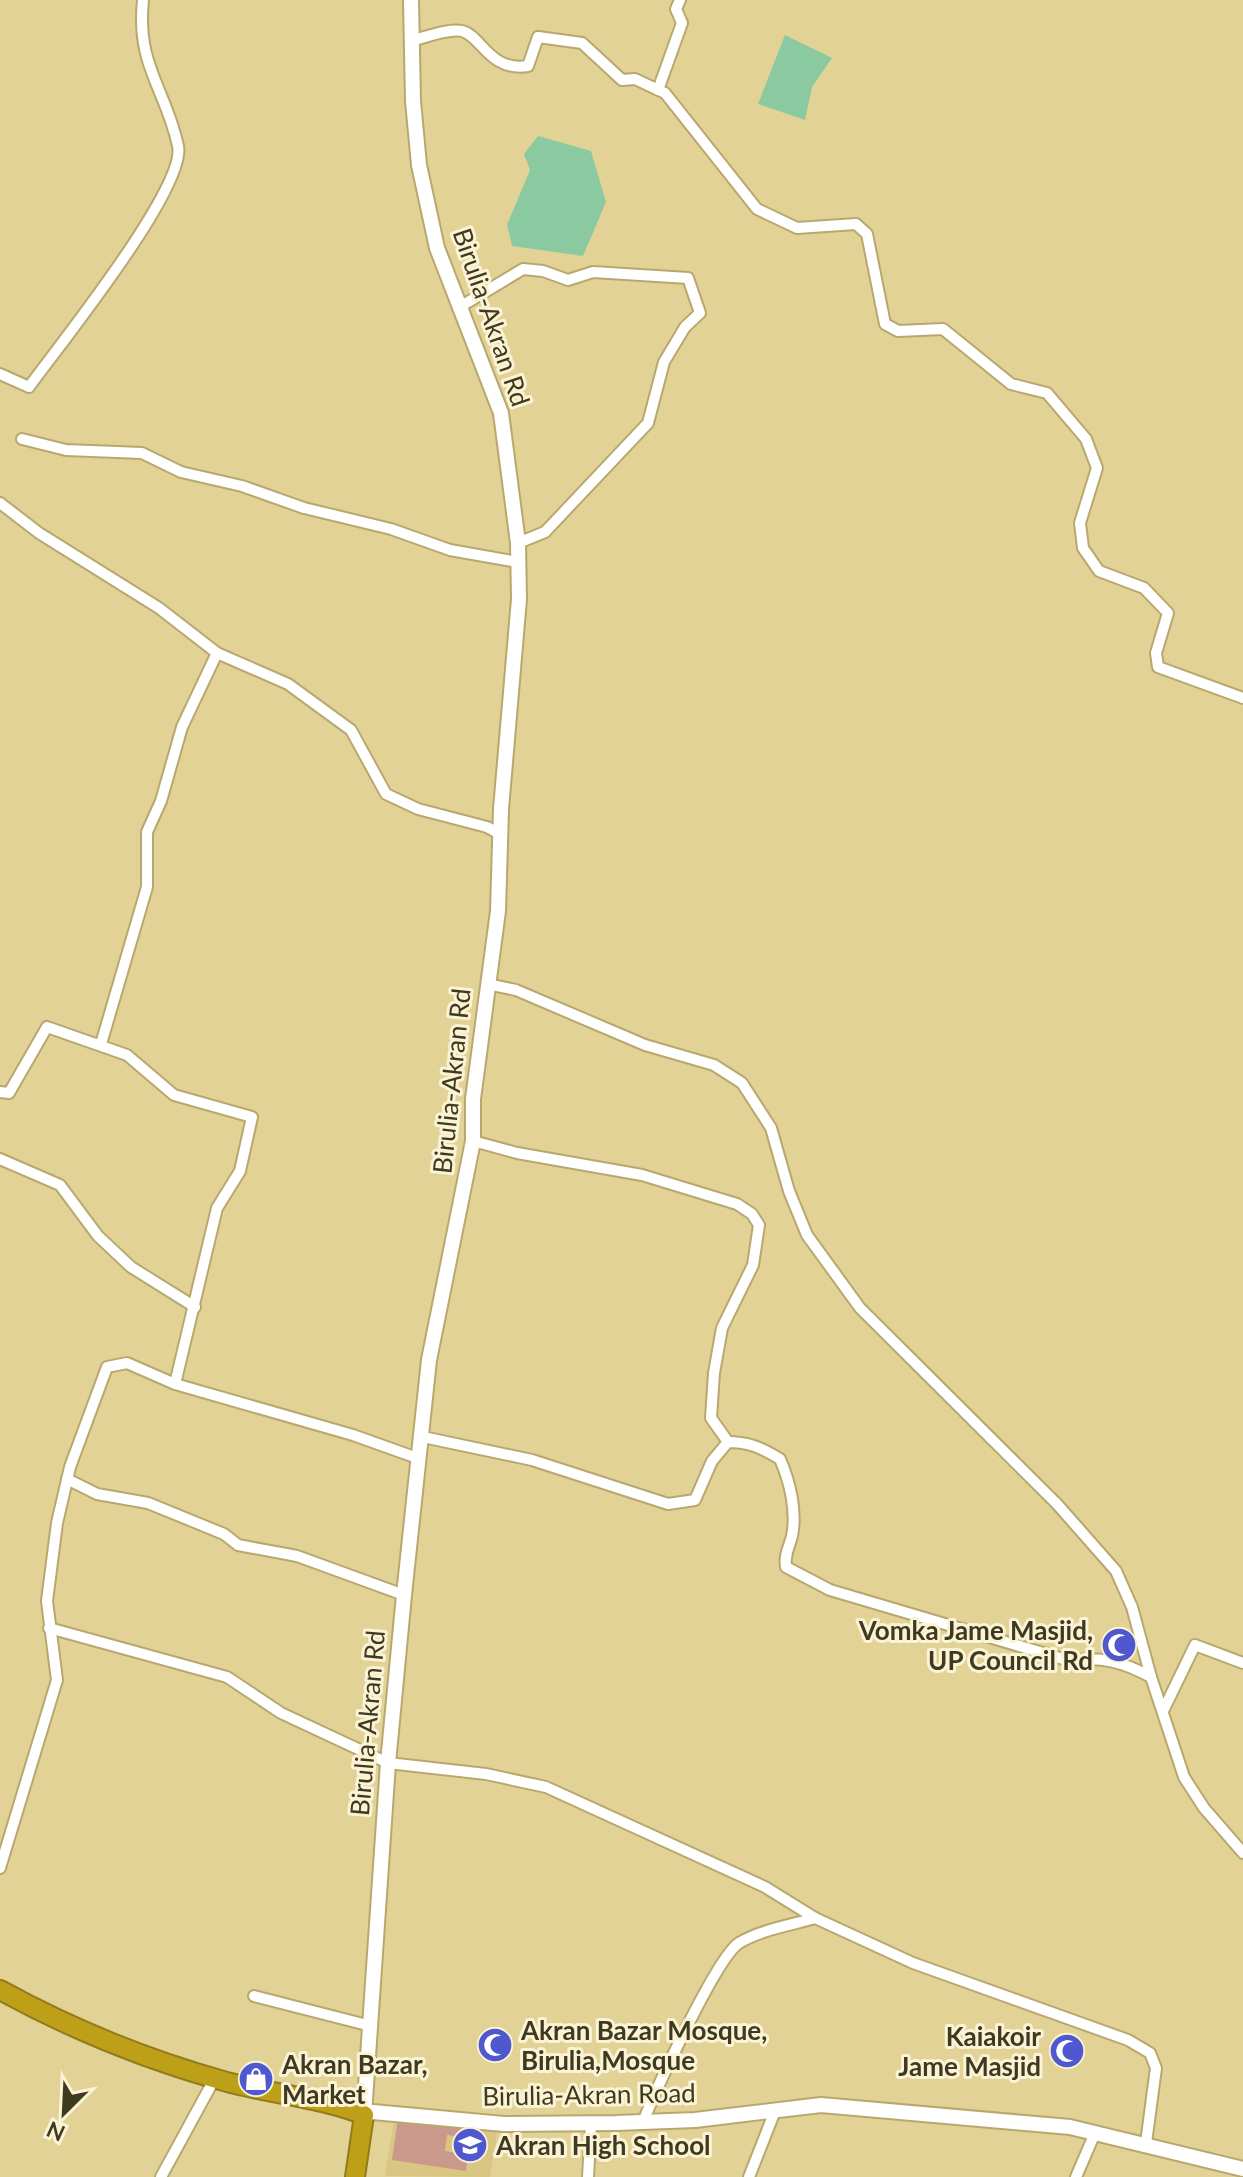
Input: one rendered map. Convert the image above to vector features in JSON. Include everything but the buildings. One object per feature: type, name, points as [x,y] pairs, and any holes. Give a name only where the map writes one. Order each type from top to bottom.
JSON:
[{"type":"highway","name":"Birulia-Akran Road","points":[[0,1990],[85,2035],[215,2078],[364,2115]]},
{"type":"highway","name":"Birulia-Akran Rd","points":[[355,2177],[364,2115]]},
{"type":"street","points":[[0,374],[29,387],[158,207],[177,169],[179,149],[144,56],[143,0]]},
{"type":"street","name":"Birulia-Akran Rd","points":[[364,2115],[388,1763],[404,1595],[429,1360],[473,1141],[473,1099],[498,911],[519,599],[518,543],[501,413],[437,248],[419,165],[410,41],[411,0]]},
{"type":"street","points":[[658,90],[682,23],[676,9],[680,0]]},
{"type":"street","points":[[410,41],[461,30],[470,35],[487,55],[517,68],[528,66],[538,37],[582,43],[622,80],[635,79],[665,93],[757,209],[797,228],[856,224],[867,234],[885,324],[898,331],[943,329],[1011,384],[1047,393],[1086,439],[1097,468],[1080,523],[1083,548],[1099,571],[1144,588],[1168,613],[1156,653],[1158,667],[1243,698]]},
{"type":"street","points":[[458,308],[523,269],[543,271],[568,280],[593,272],[688,278],[700,313],[685,327],[664,362],[648,423],[604,466],[545,532],[518,543]]},
{"type":"street","points":[[22,439],[66,450],[142,453],[181,472],[242,486],[304,508],[391,529],[450,550],[518,562]]},
{"type":"street","points":[[0,503],[39,533],[159,608],[217,653],[288,684],[351,730],[386,794],[418,809],[487,827],[502,835]]},
{"type":"street","points":[[101,1044],[147,887],[147,832],[161,801],[182,727],[217,653]]},
{"type":"street","points":[[487,984],[516,990],[645,1045],[714,1065],[742,1083],[771,1128],[789,1191],[807,1235],[860,1308],[1057,1504],[1116,1571],[1132,1607],[1184,1777],[1204,1808],[1243,1853]]},
{"type":"street","points":[[0,1092],[9,1093],[47,1027],[127,1055],[174,1095],[252,1117],[240,1171],[217,1208],[175,1384]]},
{"type":"street","points":[[473,1141],[517,1153],[642,1175],[737,1204],[752,1214],[759,1225],[753,1265],[722,1328],[714,1373],[711,1418],[728,1442]]},
{"type":"street","points":[[0,1159],[60,1185],[98,1236],[131,1267],[195,1307]]},
{"type":"street","points":[[0,1868],[57,1680],[49,1628],[49,1576],[67,1479],[107,1367],[114,1363],[127,1363],[175,1384],[353,1435],[420,1459]]},
{"type":"street","points":[[423,1437],[532,1460],[668,1504],[695,1500],[712,1461],[728,1442],[747,1442],[780,1459],[793,1502],[792,1535],[785,1555],[786,1567],[830,1590],[1070,1661],[1093,1657],[1121,1661],[1151,1677]]},
{"type":"street","points":[[67,1479],[97,1494],[148,1503],[224,1534],[238,1545],[297,1556],[404,1595]]},
{"type":"street","points":[[49,1628],[227,1677],[281,1713],[388,1763],[519,1779],[546,1787],[765,1887],[815,1918],[913,1963],[1143,2047],[1156,2068],[1146,2143]]},
{"type":"street","points":[[1164,1709],[1195,1645],[1243,1663]]},
{"type":"street","points":[[643,2122],[662,2072],[721,1965],[738,1944],[815,1918]]},
{"type":"street","points":[[254,1996],[371,2026]]},
{"type":"street","points":[[161,2177],[215,2078]]},
{"type":"street","name":"Birulia-Akran Road","points":[[364,2115],[373,2112],[504,2124],[591,2124],[821,2105],[999,2119],[1095,2133],[1243,2169]]},
{"type":"street","points":[[749,2177],[775,2111]]},
{"type":"street","points":[[588,2177],[591,2124]]},
{"type":"street","points":[[1076,2177],[1095,2133]]},
{"type":"shaded area","points":[[785,35],[832,58],[812,87],[805,120],[758,104]]},
{"type":"shaded area","points":[[538,136],[591,151],[606,202],[583,256],[512,246],[507,225],[530,170],[524,154]]},
{"type":"shaded area","points":[[395,2115],[497,2132],[490,2177],[385,2176]],"holes":[[[399,2118],[472,2139],[447,2135],[444,2151]]]},
{"type":"shaded area","points":[[398,2118],[474,2130],[473,2139],[447,2135],[445,2151],[468,2155],[466,2171],[392,2160]]},
{"type":"place","name":"Vomka Jame Masjid, UP Council Rd","points":[[1119,1645]]},
{"type":"place","name":"Akran Bazar Mosque, Birulia,Mosque","points":[[495,2045]]},
{"type":"place","name":"Kaiakoir Jame Masjid","points":[[1067,2051]]},
{"type":"place","name":"Akran Bazar, Market","points":[[256,2079]]},
{"type":"place","name":"Akran High School","points":[[470,2145]]}]
